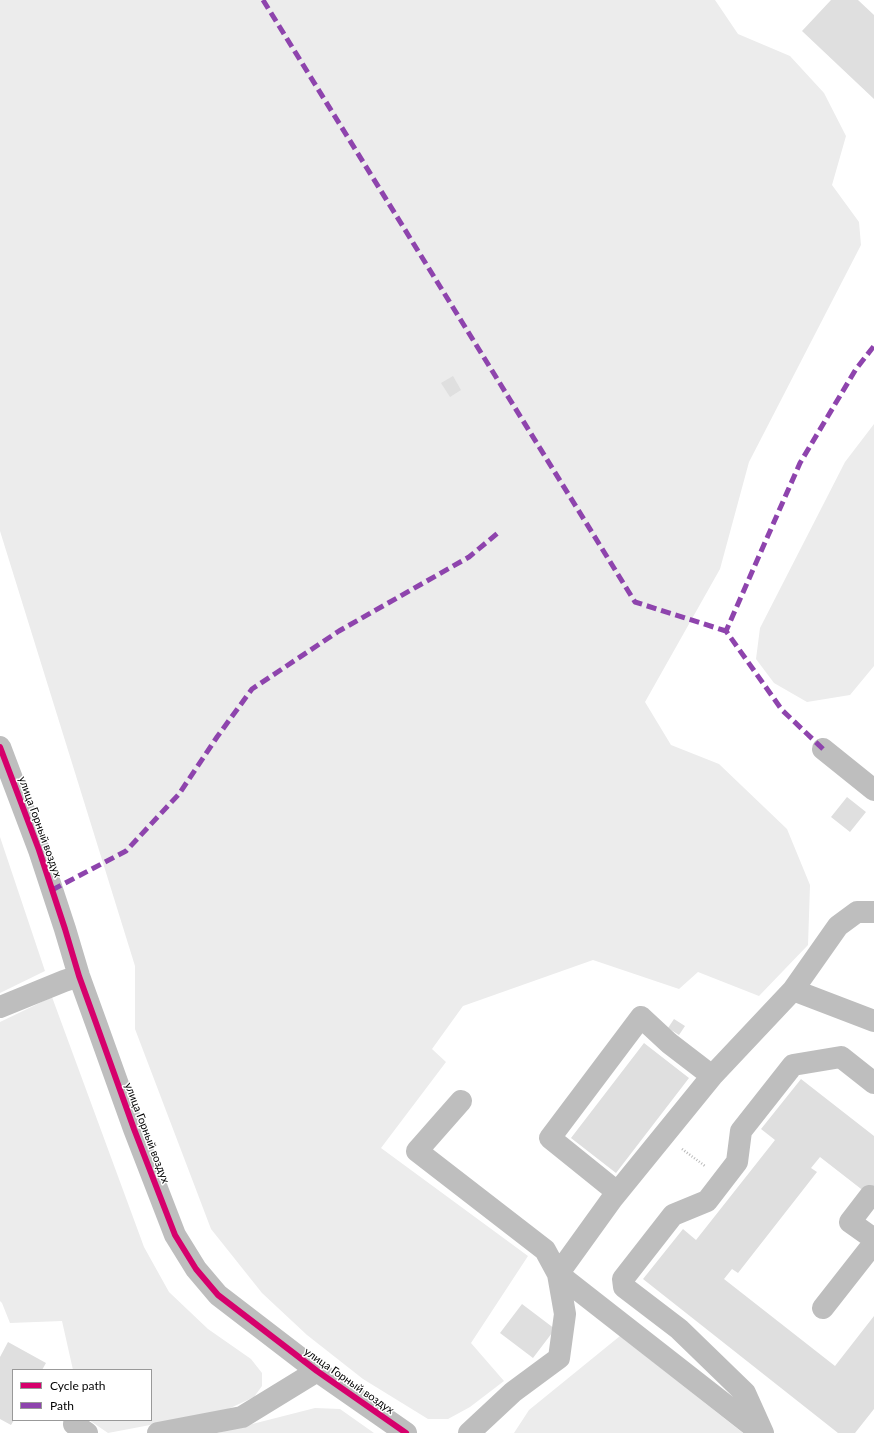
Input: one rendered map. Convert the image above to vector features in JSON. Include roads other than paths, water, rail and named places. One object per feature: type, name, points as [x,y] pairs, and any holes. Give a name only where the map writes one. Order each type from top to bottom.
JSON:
[{"type":"street","name":"улица Горный воздух","points":[[0,747],[39,850],[79,976],[134,1129],[175,1235],[196,1269],[218,1295],[317,1371],[406,1433]]},
{"type":"street","points":[[823,749],[874,790]]},
{"type":"street","points":[[558,1274],[617,1192],[712,1076],[793,990],[838,926],[857,912],[874,912]]},
{"type":"street","points":[[0,1007],[79,976]]},
{"type":"street","points":[[793,990],[874,1021]]},
{"type":"street","points":[[617,1192],[550,1138],[641,1017],[669,1043],[712,1076]]},
{"type":"street","points":[[762,1433],[744,1393],[679,1329],[624,1287],[623,1279],[672,1215],[707,1201],[737,1162],[741,1131],[793,1065],[841,1057],[874,1083]]},
{"type":"street","points":[[461,1101],[417,1151],[545,1250],[558,1274],[565,1314],[559,1358],[513,1392],[469,1433]]},
{"type":"street","points":[[870,1196],[850,1222],[874,1239]]},
{"type":"street","points":[[823,1308],[874,1243]]},
{"type":"street","points":[[558,1274],[762,1433]]},
{"type":"street","points":[[158,1433],[242,1417],[317,1371]]}]
